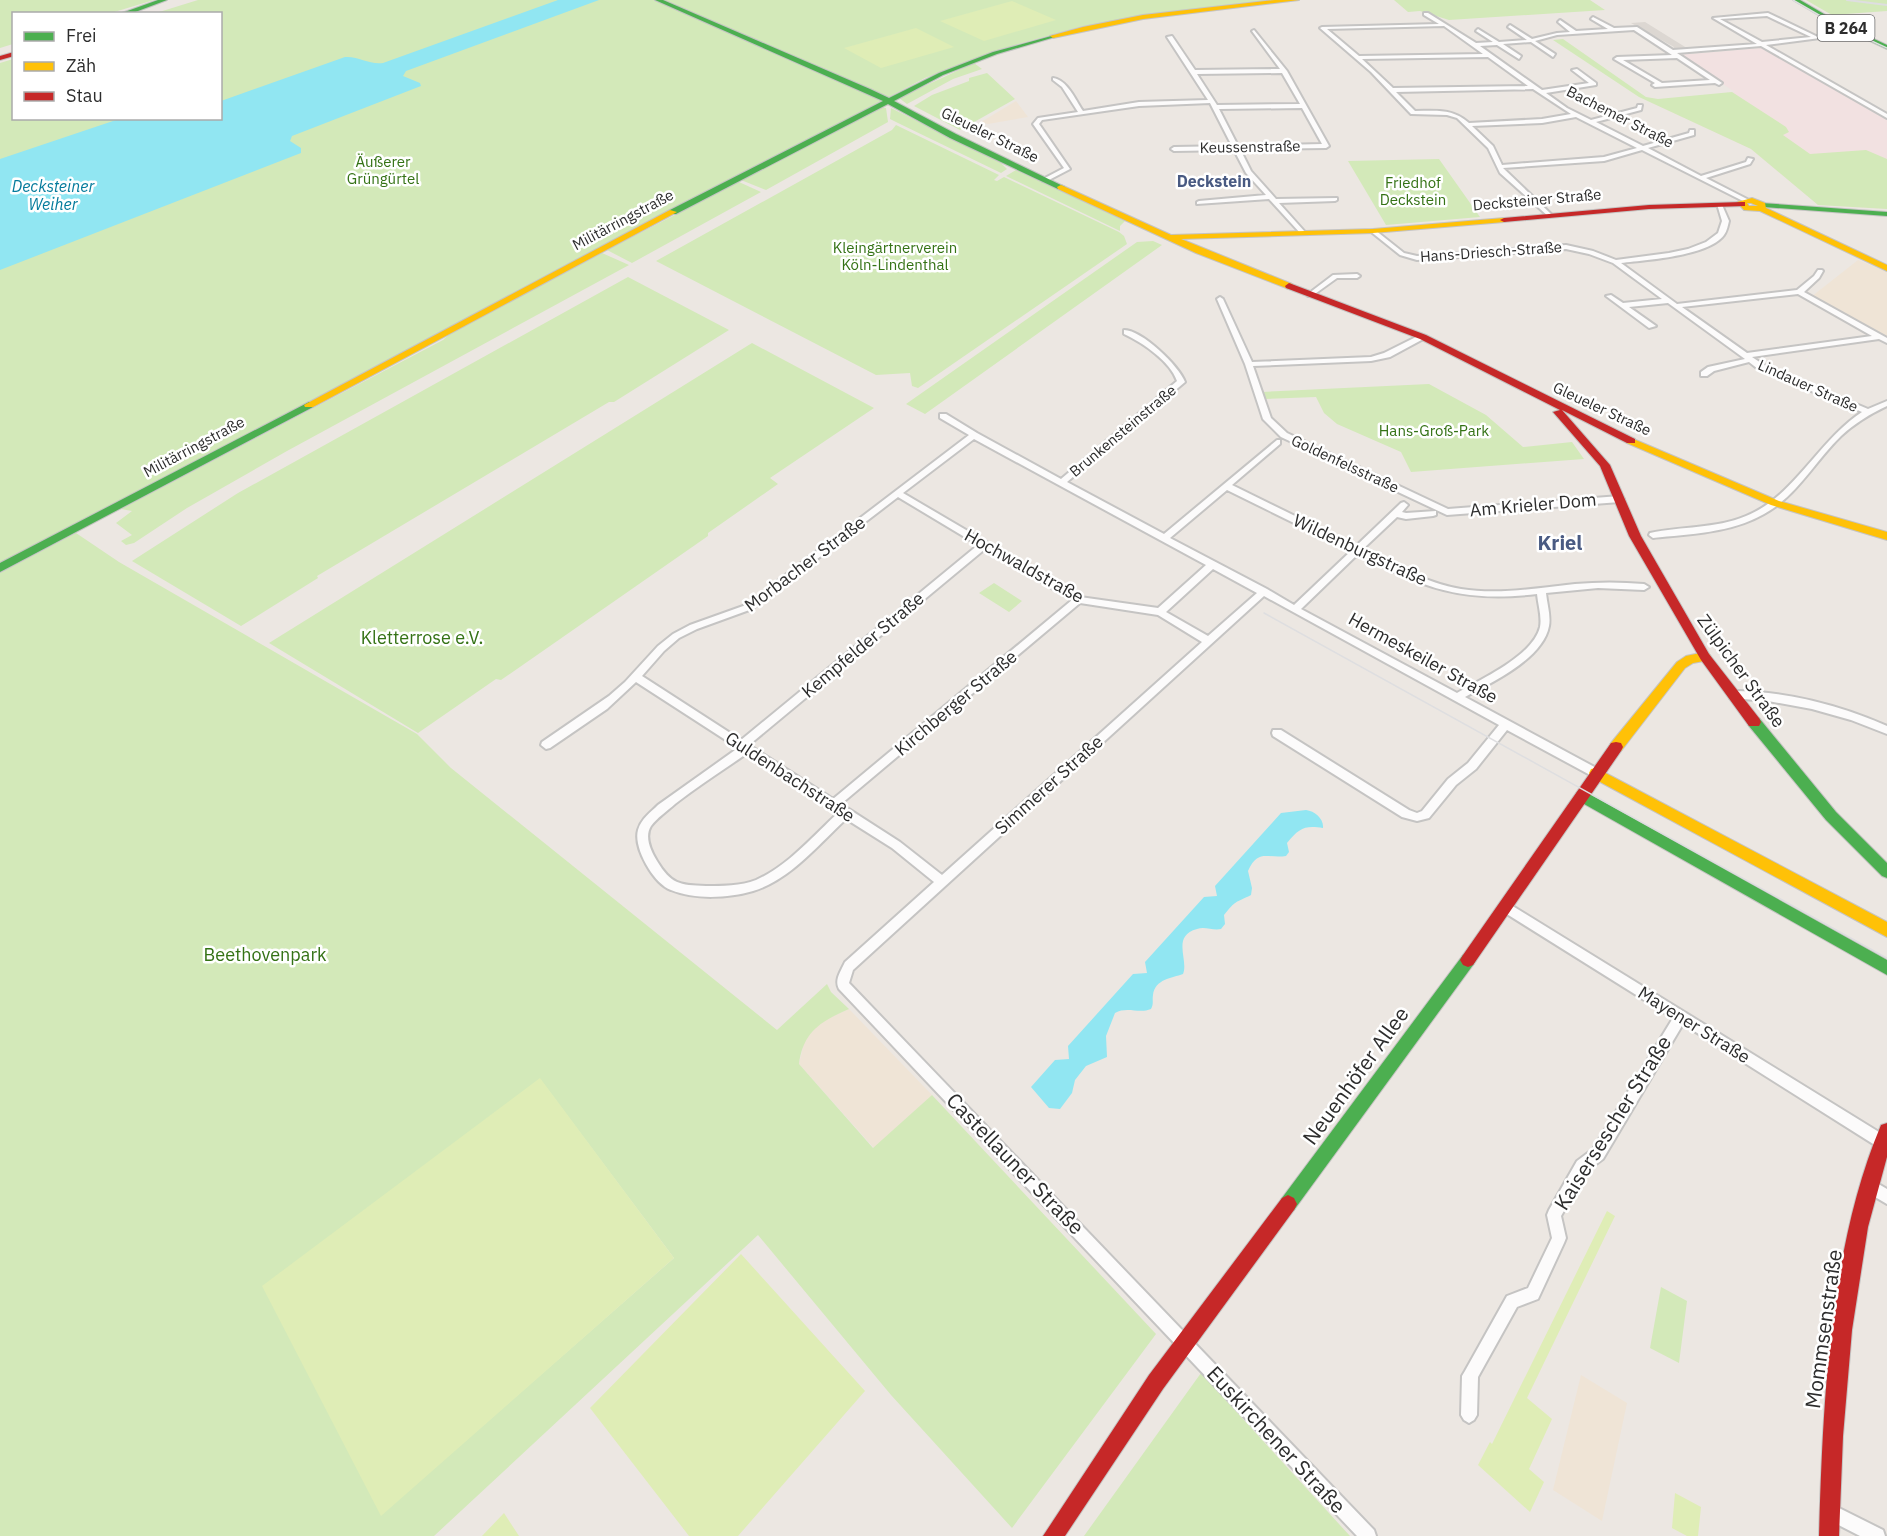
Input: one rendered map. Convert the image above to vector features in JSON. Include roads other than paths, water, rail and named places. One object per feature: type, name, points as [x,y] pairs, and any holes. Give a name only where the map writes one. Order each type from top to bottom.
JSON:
[{"type":"main road","points":[[128,12],[164,0]]},
{"type":"main road","points":[[146,12],[182,0]]},
{"type":"main road","name":"Gleueler Straße","points":[[658,0],[888,100],[952,136],[1198,251],[1423,337],[1604,430],[1775,503],[1887,536]]},
{"type":"main road","name":"Militärringstraße","points":[[0,568],[888,100],[987,56],[1073,31],[1191,9],[1296,0]]},
{"type":"main road","name":"B 264","points":[[1796,0],[1834,22],[1887,47]]},
{"type":"main road","name":"Decksteiner Straße","points":[[1166,236],[1373,231],[1549,215],[1743,202],[1752,209],[1762,207],[1785,213]]},
{"type":"main road","points":[[1785,213],[1887,214]]},
{"type":"main road","points":[[1785,213],[1887,268]]},
{"type":"main road","name":"Decksteiner Straße","points":[[1198,251],[1227,236]]},
{"type":"main road","name":"Zülpicher Straße","points":[[1550,403],[1605,465],[1635,536],[1705,657],[1831,816],[1887,872]]},
{"type":"main road","name":"Zülpicher Straße","points":[[1604,430],[1605,465]]},
{"type":"main road","name":"Neuenhöfer Allee","points":[[1053,1536],[1185,1343],[1506,907],[1596,773],[1682,664],[1690,659],[1705,657]]},
{"type":"main road","name":"Hermeskeiler Straße","points":[[1596,773],[1887,930]]},
{"type":"main road","points":[[1582,796],[1887,968]]},
{"type":"main road","name":"Mommsenstraße","points":[[1829,1536],[1833,1411],[1838,1365],[1854,1261],[1870,1186],[1885,1136]]},
{"type":"street","name":"Bachemer Straße","points":[[1426,14],[1475,45],[1575,115],[1702,177],[1743,202]]},
{"type":"street","points":[[1671,52],[1762,44],[1816,39],[1817,38],[1768,14],[1714,18],[1762,44],[1887,116]]},
{"type":"street","points":[[1593,18],[1614,30]]},
{"type":"street","points":[[1560,21],[1575,33]]},
{"type":"street","points":[[1444,25],[1322,28],[1358,58],[1413,113],[1453,114],[1468,125],[1491,147],[1499,167],[1549,215]]},
{"type":"street","points":[[1510,26],[1533,39],[1553,55]]},
{"type":"street","points":[[1475,45],[1635,28],[1718,82],[1658,85],[1617,59],[1678,56]]},
{"type":"street","points":[[1478,30],[1519,57]]},
{"type":"street","points":[[1254,31],[1284,70],[1304,106]]},
{"type":"street","points":[[1170,37],[1214,104],[1248,172],[1303,233]]},
{"type":"street","points":[[1358,58],[1489,55]]},
{"type":"street","points":[[1194,72],[1284,70]]},
{"type":"street","points":[[1391,90],[1538,89],[1594,84],[1575,70]]},
{"type":"street","points":[[1055,79],[1064,86],[1081,112]]},
{"type":"street","points":[[1045,180],[1067,168],[1036,121],[1140,104],[1304,106]]},
{"type":"street","name":"Keussenstraße","points":[[1174,149],[1326,146],[1304,106]]},
{"type":"street","points":[[1590,122],[1639,109],[1640,106]]},
{"type":"street","points":[[1468,125],[1542,121],[1575,115]]},
{"type":"street","points":[[1499,167],[1604,159],[1692,134],[1692,131]]},
{"type":"street","points":[[1702,177],[1748,163],[1750,159]]},
{"type":"street","points":[[1199,203],[1272,199],[1335,199]]},
{"type":"street","points":[[1614,262],[1680,252],[1713,243],[1722,237],[1726,225],[1726,217],[1719,205]]},
{"type":"street","name":"Hans-Driesch-Straße","points":[[1373,231],[1402,254],[1410,257],[1566,247],[1591,252],[1614,262]]},
{"type":"street","name":"Lindauer Straße","points":[[1614,262],[1747,358],[1788,380],[1866,411]]},
{"type":"street","points":[[1623,305],[1671,304],[1798,292],[1820,272]]},
{"type":"street","points":[[1310,295],[1335,276],[1357,276]]},
{"type":"street","points":[[1798,292],[1887,341]]},
{"type":"street","points":[[1609,296],[1652,326]]},
{"type":"street","name":"Goldenfelsstraße","points":[[1220,299],[1249,364],[1267,419],[1275,429],[1447,512]]},
{"type":"street","name":"Brunkensteinstraße","points":[[1062,482],[1180,382],[1176,373],[1140,338],[1127,332]]},
{"type":"street","points":[[1249,364],[1371,359],[1388,356],[1423,337]]},
{"type":"street","points":[[1747,358],[1879,337]]},
{"type":"street","name":"Lindauer Straße","points":[[1704,374],[1711,369],[1747,358]]},
{"type":"street","points":[[1653,535],[1734,523],[1755,515],[1775,503],[1842,427],[1866,411],[1887,403]]},
{"type":"street","name":"Hermeskeiler Straße","points":[[943,416],[974,435],[1596,773]]},
{"type":"street","name":"Morbacher Straße","points":[[546,745],[606,703],[674,637],[705,621],[737,614],[749,607],[974,435]]},
{"type":"street","points":[[1165,538],[1277,442]]},
{"type":"street","name":"Wildenburgstraße","points":[[1226,486],[1416,579],[1462,591],[1541,592],[1605,585],[1644,587]]},
{"type":"street","name":"Hochwaldstraße","points":[[898,494],[1078,600],[1160,612]]},
{"type":"street","name":"Am Krieler Dom","points":[[1447,512],[1620,499]]},
{"type":"street","points":[[1296,608],[1404,505]]},
{"type":"street","points":[[1395,513],[1406,516],[1433,513]]},
{"type":"street","name":"Kempfelder Straße","points":[[845,813],[786,865],[760,883],[745,887],[709,890],[675,887],[665,882],[649,858],[644,841],[645,827],[661,810],[744,746],[984,544]]},
{"type":"street","points":[[1209,641],[1160,612],[1213,564]]},
{"type":"street","name":"Simmerer Straße","points":[[843,985],[844,975],[849,966],[1264,591]]},
{"type":"street","points":[[1457,697],[1512,665],[1534,645],[1545,625],[1541,592]]},
{"type":"street","name":"Kirchberger Straße","points":[[833,805],[1078,600]]},
{"type":"street","name":"Guldenbachstraße","points":[[635,677],[896,845],[942,882]]},
{"type":"street","points":[[1734,695],[1775,699],[1886,726]]},
{"type":"street","points":[[1277,733],[1406,814],[1417,817],[1425,815],[1452,782],[1472,766],[1506,724]]},
{"type":"street","name":"Mayener Straße","points":[[1506,907],[1680,1017],[1885,1136]]},
{"type":"street","name":"Castellauner Straße","points":[[843,985],[1185,1343]]},
{"type":"street","name":"Kaisersescher Straße","points":[[1469,1415],[1470,1376],[1512,1301],[1533,1294],[1559,1238],[1554,1215],[1582,1166],[1598,1154],[1680,1017]]},
{"type":"street","points":[[1870,1186],[1887,1197]]},
{"type":"street","name":"Euskirchener Straße","points":[[1185,1343],[1368,1536]]},
{"type":"street","points":[[1829,1511],[1877,1536]]},
{"type":"water","name":"Decksteiner Weiher","points":[[558,0],[599,0],[406,71],[403,76],[420,83],[421,86],[292,136],[290,141],[301,148],[301,153],[0,270],[0,159],[116,120],[222,120],[222,101],[345,57],[383,63]]},
{"type":"water","points":[[1306,810],[1318,816],[1323,828],[1307,827],[1295,834],[1287,843],[1289,852],[1286,856],[1264,856],[1256,859],[1248,871],[1252,888],[1251,895],[1236,902],[1228,910],[1224,915],[1225,924],[1221,929],[1200,928],[1189,932],[1182,949],[1183,974],[1160,982],[1154,990],[1151,1009],[1124,1010],[1115,1013],[1106,1036],[1107,1057],[1086,1066],[1075,1080],[1072,1093],[1060,1109],[1049,1108],[1031,1087],[1055,1060],[1069,1059],[1068,1046],[1133,974],[1147,973],[1145,962],[1204,897],[1217,896],[1215,886],[1281,813]]},
{"type":"tram line","points":[[1793,0],[1831,22],[1887,48]]},
{"type":"tram line","points":[[1264,613],[1887,958]]},
{"type":"railway","points":[[1847,0],[1887,5]]},
{"type":"district","name":"Deckstein","points":[[1214,181]]},
{"type":"district","name":"Kriel","points":[[1560,543]]},
{"type":"park label","name":"Äußerer Grüngürtel","points":[[383,170]]},
{"type":"park label","name":"Friedhof Deckstein","points":[[1413,192]]},
{"type":"park label","name":"Kleingärtnerverein Köln-Lindenthal","points":[[895,256]]},
{"type":"park label","name":"Hans-Groß-Park","points":[[1434,431]]},
{"type":"park label","name":"Kletterrose e.V.","points":[[422,638]]},
{"type":"park label","name":"Beethovenpark","points":[[265,955]]}]
